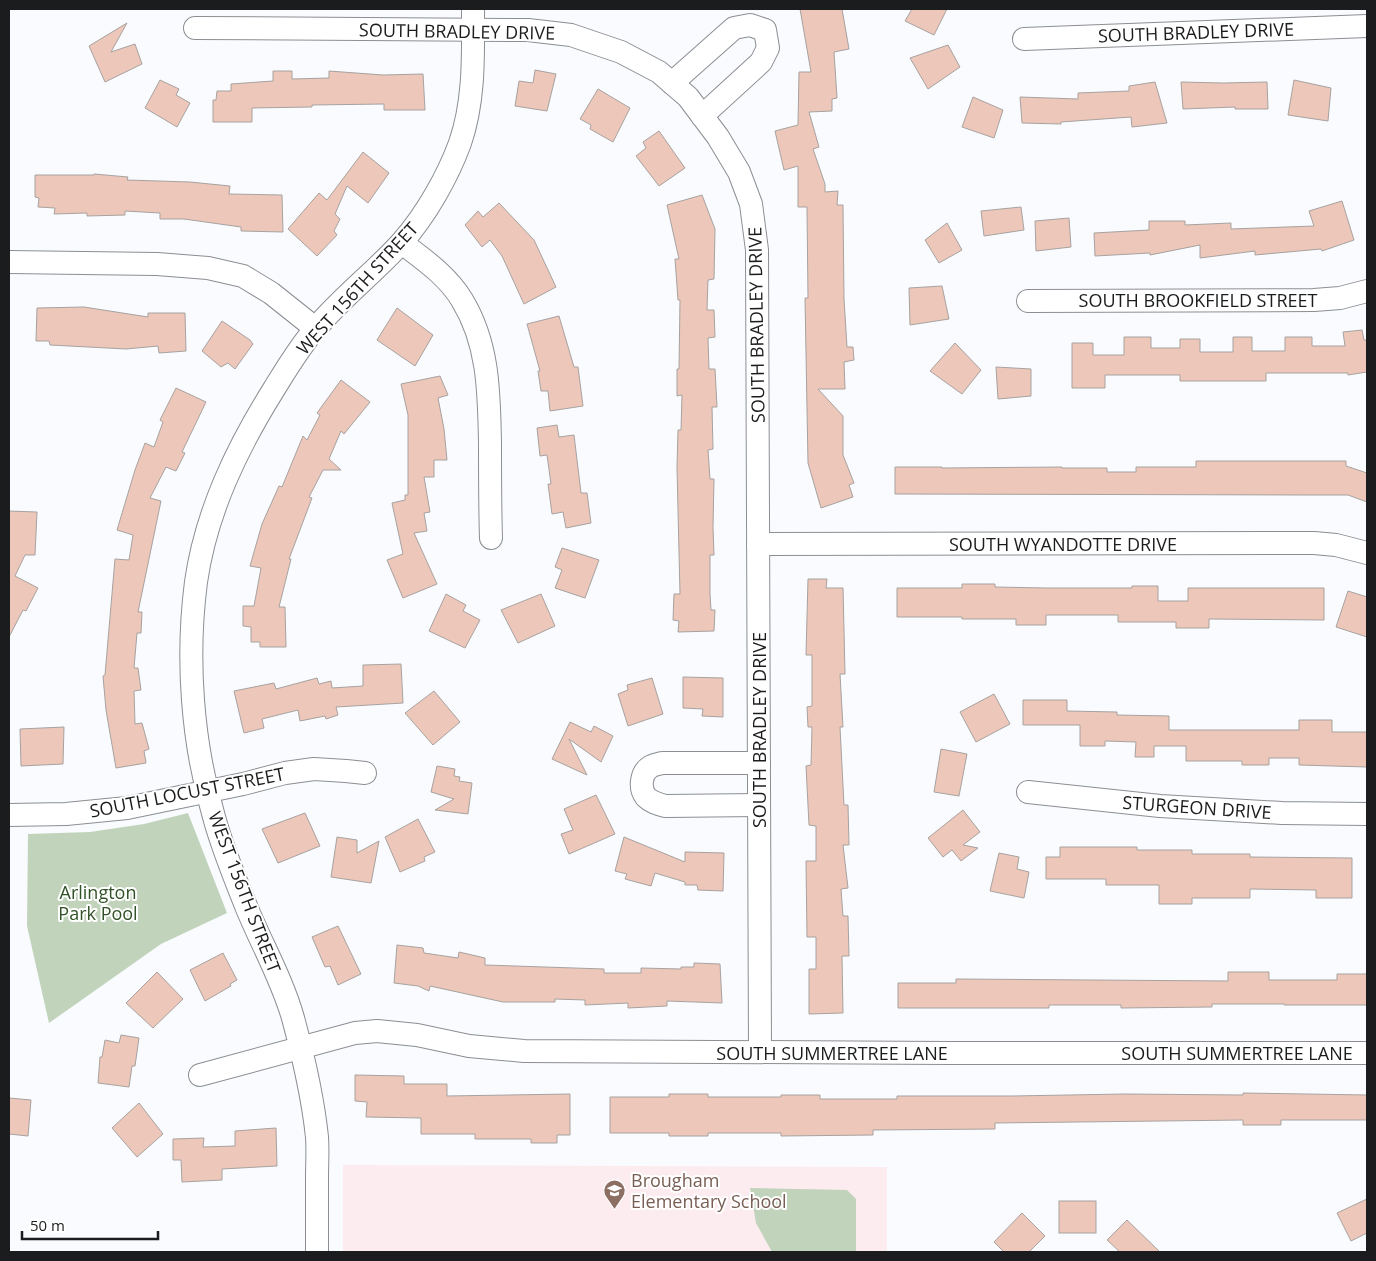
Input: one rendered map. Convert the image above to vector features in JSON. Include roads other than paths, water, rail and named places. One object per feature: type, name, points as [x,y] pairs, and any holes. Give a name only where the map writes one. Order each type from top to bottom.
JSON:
[{"type":"street","name":"SOUTH BRADLEY DRIVE","points":[[195,28],[473,19],[528,30],[571,35],[621,52],[659,72],[688,97],[718,138],[739,172],[751,204],[757,250],[760,1052]]},
{"type":"street","name":"WEST 156TH STREET","points":[[317,1252],[317,1139],[300,1048],[292,1016],[277,974],[248,909],[223,845],[207,791],[198,741],[192,690],[191,659],[196,583],[205,536],[234,458],[290,362],[315,328],[355,286],[402,242],[425,211],[447,172],[460,141],[472,80],[473,19]]},
{"type":"street","points":[[672,83],[734,28],[750,25],[765,30],[768,48],[761,62],[702,116]]},
{"type":"street","name":"SOUTH BRADLEY DRIVE","points":[[1024,39],[1367,26]]},
{"type":"street","points":[[402,242],[444,278],[461,298],[474,322],[482,344],[488,390],[491,538]]},
{"type":"street","points":[[9,262],[157,264],[217,270],[243,276],[271,293],[315,328]]},
{"type":"street","name":"SOUTH BROOKFIELD STREET","points":[[1028,301],[1314,300],[1340,298],[1367,292]]},
{"type":"street","name":"SOUTH WYANDOTTE DRIVE","points":[[758,544],[1314,543],[1336,545],[1367,553]]},
{"type":"street","points":[[759,763],[662,763],[650,767],[642,777],[642,787],[646,797],[654,803],[665,806],[759,805]]},
{"type":"street","name":"SOUTH LOCUST STREET","points":[[9,815],[66,814],[127,808],[284,773],[314,769],[365,773]]},
{"type":"street","name":"STURGEON DRIVE","points":[[1028,792],[1160,806],[1282,813],[1367,814]]},
{"type":"street","name":"SOUTH SUMMERTREE LANE","points":[[300,1048],[355,1033],[377,1031],[417,1035],[469,1046],[524,1051],[1367,1053]]},
{"type":"street","points":[[200,1075],[300,1048]]},
{"type":"place","name":"Brougham Elementary School","points":[[615,1209]]},
{"type":"park label","name":"Arlington Park Pool","points":[[98,902]]}]
